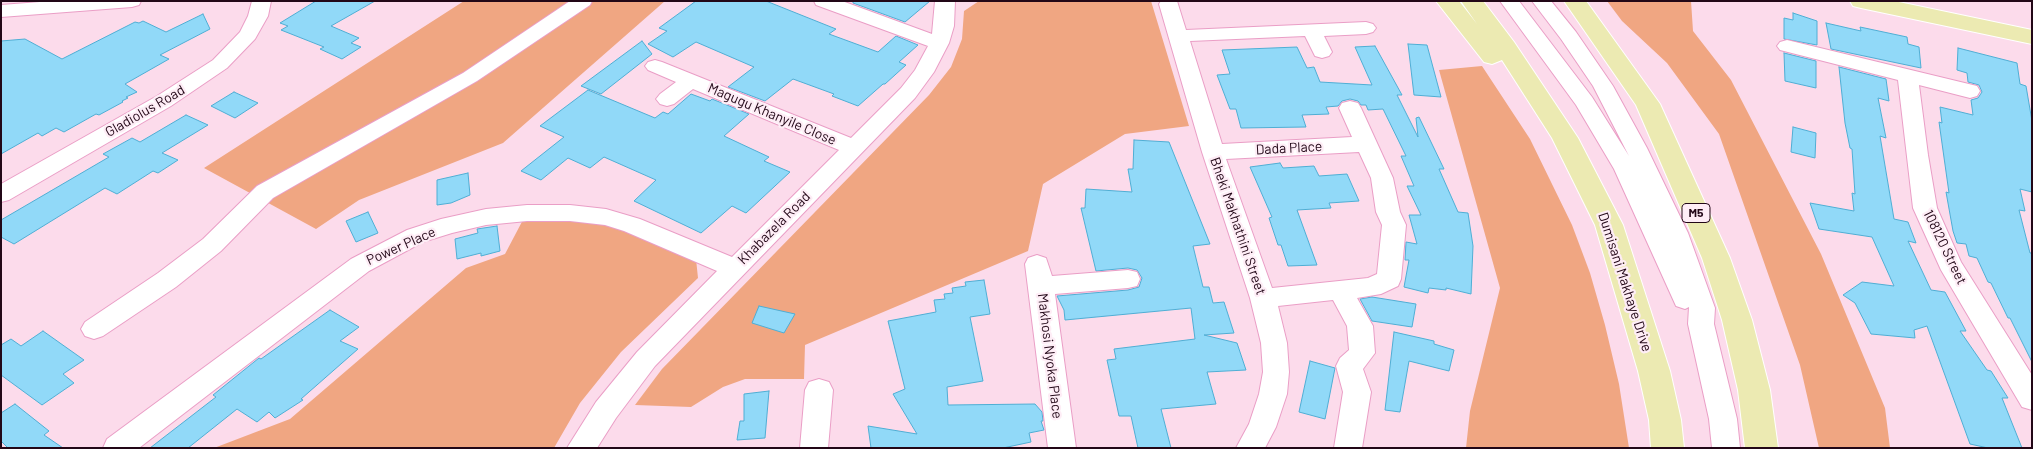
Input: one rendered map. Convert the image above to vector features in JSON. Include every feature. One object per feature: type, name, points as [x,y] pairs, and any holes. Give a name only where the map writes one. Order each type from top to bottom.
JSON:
[{"type":"main road","points":[[1447,1],[1502,69],[1541,102]]},
{"type":"main road","name":"Dumisani Makhaye Drive","points":[[1472,1],[1565,138],[1609,225],[1654,371],[1665,420],[1668,448]]},
{"type":"main road","name":"M5","points":[[1575,1],[1648,104],[1716,258],[1737,320],[1754,390],[1762,448]]},
{"type":"main road","points":[[1861,1],[2032,37]]},
{"type":"street","points":[[1,11],[132,1]]},
{"type":"street","name":"Gladiolus Road","points":[[1,194],[164,101],[220,64],[248,36],[258,16],[262,1]]},
{"type":"street","points":[[94,329],[167,280],[212,245],[264,192],[470,77],[583,1]]},
{"type":"street","points":[[823,1],[939,43]]},
{"type":"street","name":"Khabazela Road","points":[[581,448],[606,410],[646,359],[908,93],[924,72],[939,43],[944,26],[945,1]]},
{"type":"street","points":[[1509,1],[1585,102],[1612,145],[1625,169],[1688,306],[1701,324]]},
{"type":"street","points":[[1541,1],[1569,36],[1603,86],[1660,196],[1691,272],[1702,308],[1701,324],[1715,380],[1723,420],[1726,448]]},
{"type":"street","name":"Bheki Makhathini Street","points":[[1169,4],[1213,152],[1263,298],[1274,343],[1276,372],[1274,394],[1262,427],[1250,448]]},
{"type":"street","points":[[1178,36],[1366,28]]},
{"type":"street","points":[[1312,30],[1322,52]]},
{"type":"street","points":[[1787,46],[1970,91]]},
{"type":"street","name":"Magugu Khanyile Close","points":[[655,66],[854,148]]},
{"type":"street","name":"108120 Street","points":[[1908,77],[1916,155],[1925,208],[1950,264],[2032,399]]},
{"type":"street","name":"Magugu Khanyile Close","points":[[667,99],[691,81]]},
{"type":"street","points":[[1263,298],[1372,287],[1389,279],[1394,225],[1388,212],[1382,178],[1350,108]]},
{"type":"street","name":"Dada Place","points":[[1213,152],[1365,144]]},
{"type":"street","name":"Power Place","points":[[117,448],[360,265],[415,236],[449,225],[486,217],[527,213],[570,213],[606,217],[632,225],[734,268]]},
{"type":"street","name":"Makhosi Nyoka Place","points":[[1062,448],[1039,275],[1128,279]]},
{"type":"street","points":[[1339,289],[1360,326],[1362,353],[1349,366],[1357,392],[1348,448]]},
{"type":"street","points":[[814,448],[819,390]]},
{"type":"shaded area","points":[[464,1],[665,1],[503,143],[359,200],[316,229],[204,168]]},
{"type":"shaded area","points":[[979,1],[1151,1],[1189,126],[1125,134],[1043,184],[1028,251],[805,345],[804,379],[745,379],[723,387],[691,407],[635,405],[662,369],[929,95],[951,67],[962,39],[964,11]]},
{"type":"shaded area","points":[[1607,1],[1691,1],[1693,31],[1731,80],[1821,254],[1885,408],[1890,448],[1819,448],[1800,365],[1719,134],[1667,63],[1622,21]]},
{"type":"shaded area","points":[[1482,66],[1530,139],[1572,225],[1590,273],[1605,325],[1619,384],[1629,448],[1466,448],[1470,411],[1500,288],[1439,70]]},
{"type":"shaded area","points":[[525,216],[614,224],[696,259],[698,278],[621,352],[580,403],[554,448],[214,448],[290,419],[466,268],[505,254]]},
{"type":"building","points":[[316,1],[375,1],[331,26],[359,38],[351,43],[361,47],[342,59],[320,49],[324,47],[281,30],[288,26],[280,23]]},
{"type":"building","points":[[696,1],[766,1],[836,29],[829,34],[878,52],[896,36],[918,45],[899,62],[906,65],[858,106],[832,96],[834,94],[793,79],[765,101],[728,87],[754,67],[696,42],[673,57],[648,44],[667,31],[659,28]]},
{"type":"building","points":[[853,1],[930,1],[905,22],[853,3]]},
{"type":"building","points":[[1793,13],[1817,21],[1817,45],[1784,39],[1784,18],[1793,20]]},
{"type":"building","points":[[203,14],[210,29],[160,55],[169,59],[125,84],[137,92],[126,97],[128,98],[123,102],[99,115],[96,114],[64,132],[56,128],[42,136],[38,133],[1,154],[1,41],[25,39],[62,59],[135,22],[143,21],[166,32]]},
{"type":"building","points":[[1826,23],[1861,31],[1860,27],[1907,37],[1908,44],[1919,47],[1921,68],[1831,49]]},
{"type":"building","points":[[642,41],[652,54],[601,94],[581,86]]},
{"type":"building","points":[[1408,44],[1427,45],[1441,97],[1414,95]]},
{"type":"building","points":[[1375,46],[1402,95],[1397,95],[1418,137],[1416,118],[1419,117],[1444,169],[1439,169],[1458,212],[1468,213],[1473,246],[1471,294],[1446,288],[1446,290],[1429,288],[1428,293],[1404,287],[1409,260],[1405,260],[1406,242],[1417,244],[1409,215],[1421,215],[1407,186],[1414,186],[1401,156],[1406,156],[1383,109],[1368,110],[1366,105],[1361,105],[1358,101],[1350,99],[1342,101],[1338,106],[1326,107],[1329,114],[1302,115],[1306,127],[1241,128],[1236,109],[1230,109],[1217,75],[1230,74],[1222,50],[1297,47],[1307,68],[1314,67],[1320,82],[1372,85],[1355,47]]},
{"type":"building","points":[[1958,48],[2017,63],[2020,84],[2026,86],[2032,121],[2032,192],[2020,189],[2025,211],[2019,210],[2030,253],[2032,253],[2032,362],[1977,258],[1969,256],[1966,244],[1957,243],[1953,231],[1946,192],[1949,193],[1939,122],[1942,123],[1940,107],[1973,115],[1971,100],[1978,98],[1982,92],[1979,85],[1968,82],[1967,73],[1957,70]]},
{"type":"building","points":[[1784,53],[1816,61],[1816,88],[1785,81]]},
{"type":"building","points":[[1839,67],[1886,79],[1889,101],[1878,98],[1886,138],[1880,136],[1894,219],[1908,222],[1916,243],[1908,241],[1931,290],[1945,292],[1966,331],[1960,331],[1987,370],[1991,371],[2008,398],[2002,398],[2022,448],[1988,448],[1970,444],[1927,326],[1914,330],[1915,338],[1871,334],[1855,303],[1843,295],[1862,282],[1894,286],[1872,237],[1819,229],[1810,203],[1854,211],[1852,193],[1855,194],[1852,149],[1850,148],[1845,123]]},
{"type":"building","points":[[588,90],[655,118],[663,112],[668,114],[691,94],[710,101],[712,99],[749,114],[724,136],[769,157],[764,161],[790,172],[746,213],[732,206],[701,233],[634,201],[656,180],[604,157],[590,168],[568,158],[541,180],[521,171],[564,137],[540,126]]},
{"type":"building","points":[[234,92],[258,103],[235,118],[211,106]]},
{"type":"building","points":[[186,115],[208,125],[162,153],[178,160],[158,173],[153,171],[117,194],[105,188],[14,244],[1,237],[1,220],[109,157],[103,154],[132,138],[140,142]]},
{"type":"building","points":[[1793,127],[1816,133],[1815,158],[1791,152]]},
{"type":"building","points":[[1134,140],[1169,142],[1210,244],[1193,246],[1203,287],[1209,287],[1213,303],[1224,302],[1234,333],[1204,335],[1237,343],[1246,370],[1207,372],[1216,404],[1161,409],[1171,448],[1138,448],[1131,416],[1119,416],[1107,360],[1116,359],[1114,349],[1195,339],[1191,308],[1065,320],[1064,310],[1057,296],[1128,290],[1139,287],[1142,278],[1137,270],[1128,268],[1096,271],[1081,208],[1085,208],[1086,189],[1132,192],[1128,169],[1133,169]]},
{"type":"building","points":[[1280,163],[1283,168],[1314,166],[1319,176],[1347,174],[1359,201],[1329,203],[1331,208],[1297,210],[1317,265],[1288,266],[1281,245],[1278,245],[1269,218],[1272,217],[1250,167]]},
{"type":"building","points":[[468,173],[470,195],[451,203],[437,205],[437,180]]},
{"type":"building","points":[[368,212],[378,233],[356,242],[346,221]]},
{"type":"building","points":[[497,226],[500,251],[481,256],[481,253],[457,259],[455,239],[478,233],[477,229]]},
{"type":"building","points":[[984,280],[990,314],[970,317],[983,381],[947,387],[948,405],[1035,404],[1042,412],[1043,421],[1041,421],[1044,430],[1029,433],[1031,442],[1003,448],[871,448],[868,426],[917,434],[893,394],[905,389],[888,321],[936,312],[934,300],[945,299],[944,294],[953,293],[952,288],[966,286],[965,282]]},
{"type":"building","points":[[1372,297],[1416,304],[1412,327],[1372,321],[1360,299]]},
{"type":"building","points":[[759,306],[795,314],[784,333],[752,323]]},
{"type":"building","points":[[330,310],[359,327],[340,341],[358,349],[301,399],[303,400],[275,418],[269,412],[257,422],[237,409],[188,448],[150,448],[216,397],[213,395],[259,358],[261,359]]},
{"type":"building","points":[[43,331],[84,360],[63,374],[74,383],[42,405],[1,375],[1,345],[11,339],[21,346]]},
{"type":"building","points":[[1394,332],[1434,341],[1434,344],[1454,350],[1449,371],[1409,361],[1400,412],[1385,410]]},
{"type":"building","points":[[1310,361],[1335,368],[1325,419],[1299,412]]},
{"type":"building","points":[[769,391],[765,438],[737,440],[740,421],[744,421],[744,394]]},
{"type":"building","points":[[15,404],[49,431],[44,435],[63,448],[8,448],[1,441],[1,413]]}]
